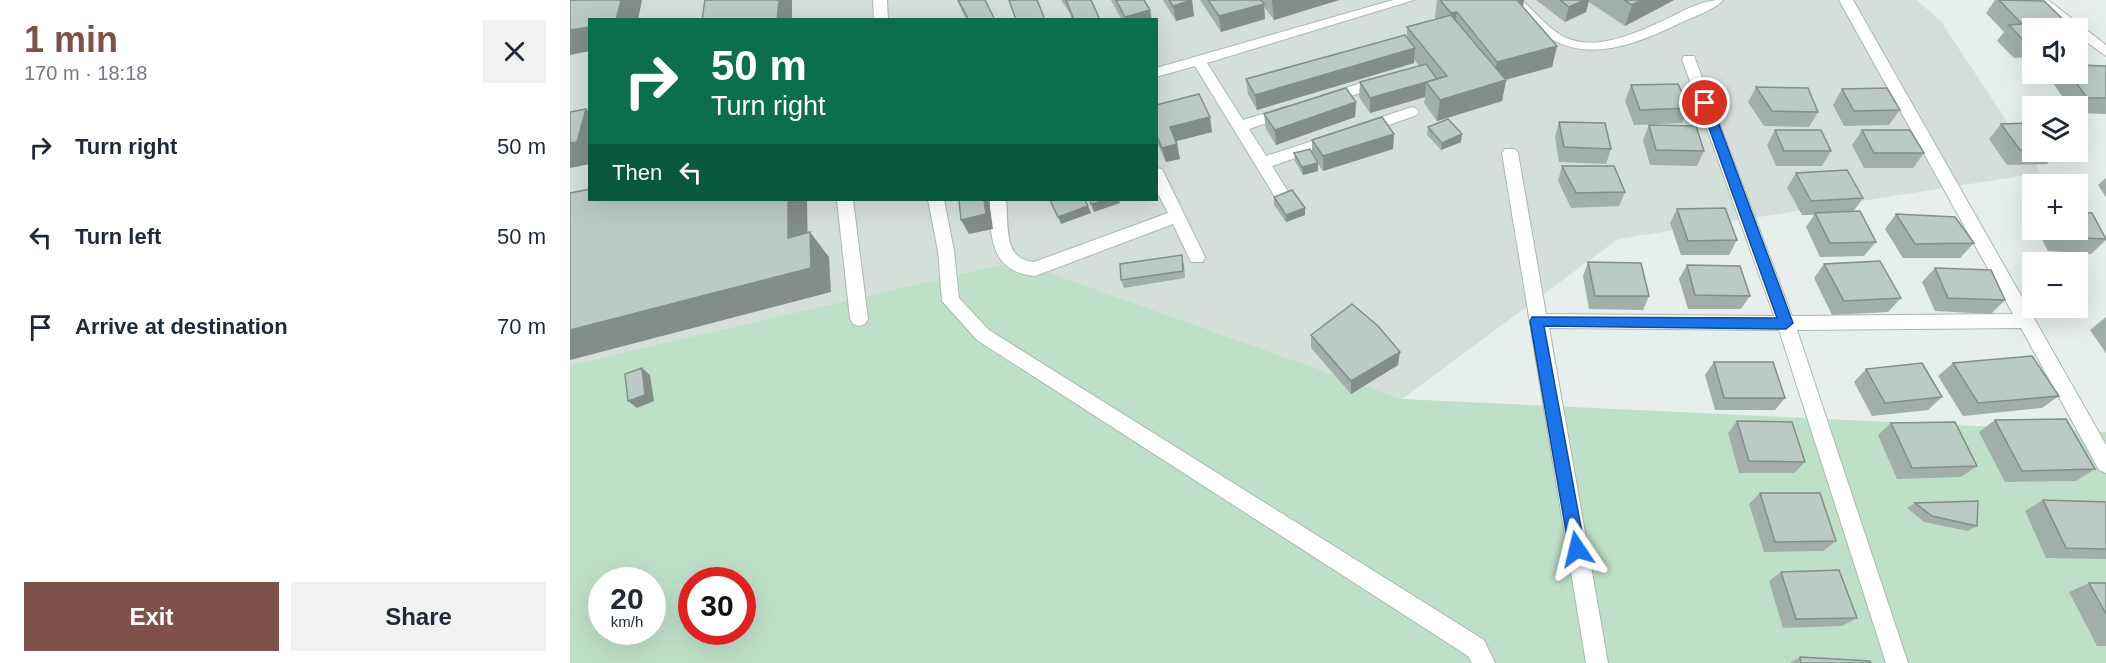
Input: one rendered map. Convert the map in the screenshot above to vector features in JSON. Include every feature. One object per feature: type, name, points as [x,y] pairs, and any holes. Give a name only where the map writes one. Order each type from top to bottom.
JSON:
[{"type":"street","points":[[880,0],[881,18]]},
{"type":"street","points":[[1158,72],[1407,0]]},
{"type":"street","points":[[1515,0],[1549,32],[1568,43],[1605,45],[1637,36],[1716,0]]},
{"type":"street","points":[[1846,0],[2106,464]]},
{"type":"street","points":[[2040,0],[2063,18]]},
{"type":"street","points":[[2088,38],[2106,52]]},
{"type":"street","points":[[1689,59],[1786,323],[1897,663]]},
{"type":"street","points":[[1199,61],[1281,193]]},
{"type":"street","points":[[1240,126],[1396,77]]},
{"type":"street","points":[[1263,163],[1412,112]]},
{"type":"street","points":[[1510,153],[1597,663]]},
{"type":"street","points":[[1158,177],[1197,257]]},
{"type":"street","points":[[845,201],[859,319]]},
{"type":"street","points":[[936,201],[946,251],[951,301],[983,335],[1476,648],[1484,663]]},
{"type":"street","points":[[998,201],[1005,256],[1011,265],[1022,270],[1035,269],[1178,216]]},
{"type":"street","points":[[1537,321],[1786,323],[2026,321]]},
{"type":"shaded area","points":[[570,0],[1916,0],[1940,20],[2022,144],[2022,162],[2034,162],[2041,173],[2022,174],[2022,176],[1618,239],[1402,399],[1017,261],[570,365]]},
{"type":"green space","points":[[1017,261],[1402,399],[2106,432],[2106,663],[570,663],[570,365]]},
{"type":"building","points":[[570,0],[621,0],[616,18],[588,18],[588,27],[570,30]]},
{"type":"building","points":[[705,0],[779,0],[777,18],[702,18]]},
{"type":"building","points":[[958,0],[985,0],[994,18],[968,18]]},
{"type":"building","points":[[1009,0],[1037,0],[1044,18],[1015,18]]},
{"type":"building","points":[[1066,0],[1091,0],[1099,18],[1073,18]]},
{"type":"building","points":[[1116,0],[1144,0],[1150,10],[1125,17]]},
{"type":"building","points":[[1169,0],[1192,0],[1173,6]]},
{"type":"building","points":[[1208,0],[1261,0],[1264,4],[1219,16]]},
{"type":"building","points":[[1440,0],[1517,0],[1557,46],[1497,62],[1457,12],[1451,13]]},
{"type":"building","points":[[1560,0],[1584,0],[1569,7]]},
{"type":"building","points":[[1624,0],[1641,0],[1632,5]]},
{"type":"building","points":[[1999,0],[2044,1],[2062,18],[2022,18],[2022,24]]},
{"type":"building","points":[[1451,15],[1506,80],[1440,100],[1426,82],[1447,76],[1407,27]]},
{"type":"building","points":[[2022,24],[2022,39],[2009,25]]},
{"type":"building","points":[[1405,35],[1415,48],[1255,95],[1246,79]]},
{"type":"building","points":[[1426,64],[1437,79],[1370,98],[1360,82]]},
{"type":"building","points":[[2088,65],[2106,66],[2106,98],[2086,96],[2077,84],[2088,84]]},
{"type":"building","points":[[1678,84],[1689,108],[1640,110],[1631,85]]},
{"type":"building","points":[[1756,87],[1808,88],[1818,112],[1772,111]]},
{"type":"building","points":[[1346,88],[1356,102],[1275,130],[1264,114]]},
{"type":"building","points":[[1887,88],[1900,110],[1854,111],[1842,89]]},
{"type":"building","points":[[1199,94],[1210,117],[1170,127],[1177,144],[1162,148],[1158,139],[1158,104]]},
{"type":"building","points":[[586,109],[577,142],[570,143],[570,112]]},
{"type":"building","points":[[1382,117],[1394,134],[1323,156],[1312,140]]},
{"type":"building","points":[[1448,119],[1462,134],[1442,143],[1428,127]]},
{"type":"building","points":[[1559,122],[1605,123],[1611,149],[1564,147]]},
{"type":"building","points":[[2022,123],[2022,150],[2020,150],[2001,124]]},
{"type":"building","points":[[1649,125],[1696,126],[1704,151],[1656,150]]},
{"type":"building","points":[[1775,130],[1821,130],[1831,151],[1784,151]]},
{"type":"building","points":[[1862,130],[1910,130],[1924,153],[1874,153]]},
{"type":"building","points":[[1310,149],[1318,163],[1302,167],[1294,153]]},
{"type":"building","points":[[1562,166],[1614,166],[1625,192],[1576,193]]},
{"type":"building","points":[[1847,170],[1863,198],[1811,201],[1796,173]]},
{"type":"building","points":[[588,189],[588,201],[788,201],[788,238],[810,232],[811,268],[570,330],[570,193]]},
{"type":"building","points":[[1292,190],[1305,208],[1286,215],[1274,197]]},
{"type":"building","points":[[959,201],[984,201],[986,214],[961,220]]},
{"type":"building","points":[[1050,201],[1086,201],[1088,206],[1058,217]]},
{"type":"building","points":[[1725,208],[1737,240],[1688,241],[1677,209]]},
{"type":"building","points":[[1860,211],[1876,242],[1830,243],[1815,213]]},
{"type":"building","points":[[2088,213],[2092,213],[2106,239],[2088,238]]},
{"type":"building","points":[[1896,214],[1955,217],[1974,243],[1915,244]]},
{"type":"building","points":[[1182,255],[1183,271],[1121,280],[1120,264]]},
{"type":"building","points":[[1880,261],[1901,298],[1844,301],[1824,264]]},
{"type":"building","points":[[1588,262],[1641,263],[1649,296],[1595,296]]},
{"type":"building","points":[[1687,265],[1740,266],[1750,296],[1695,295]]},
{"type":"building","points":[[1935,268],[1991,270],[2005,300],[1948,298]]},
{"type":"building","points":[[1352,304],[1378,326],[1400,352],[1351,381],[1311,335]]},
{"type":"building","points":[[2032,356],[2059,396],[1978,403],[1953,363]]},
{"type":"building","points":[[1714,362],[1773,362],[1785,398],[1724,398]]},
{"type":"building","points":[[1922,363],[1942,397],[1885,403],[1866,369]]},
{"type":"building","points":[[642,368],[645,395],[628,401],[625,374]]},
{"type":"building","points":[[2066,419],[2095,469],[2022,471],[1995,420]]},
{"type":"building","points":[[1737,421],[1792,422],[1805,462],[1749,461]]},
{"type":"building","points":[[1955,422],[1977,466],[1912,468],[1891,423]]},
{"type":"building","points":[[1760,493],[1820,493],[1836,541],[1775,542]]},
{"type":"building","points":[[2043,500],[2106,502],[2106,549],[2066,548]]},
{"type":"building","points":[[1978,501],[1977,526],[1932,516],[1915,503]]},
{"type":"building","points":[[1839,570],[1857,618],[1796,619],[1781,572]]},
{"type":"building","points":[[2089,583],[2106,583],[2106,614]]},
{"type":"building","points":[[1800,657],[1870,661],[1871,663],[1801,663]]},
{"type":"route","points":[[1577,549],[1537,321],[1786,323],[1705,103]]}]
